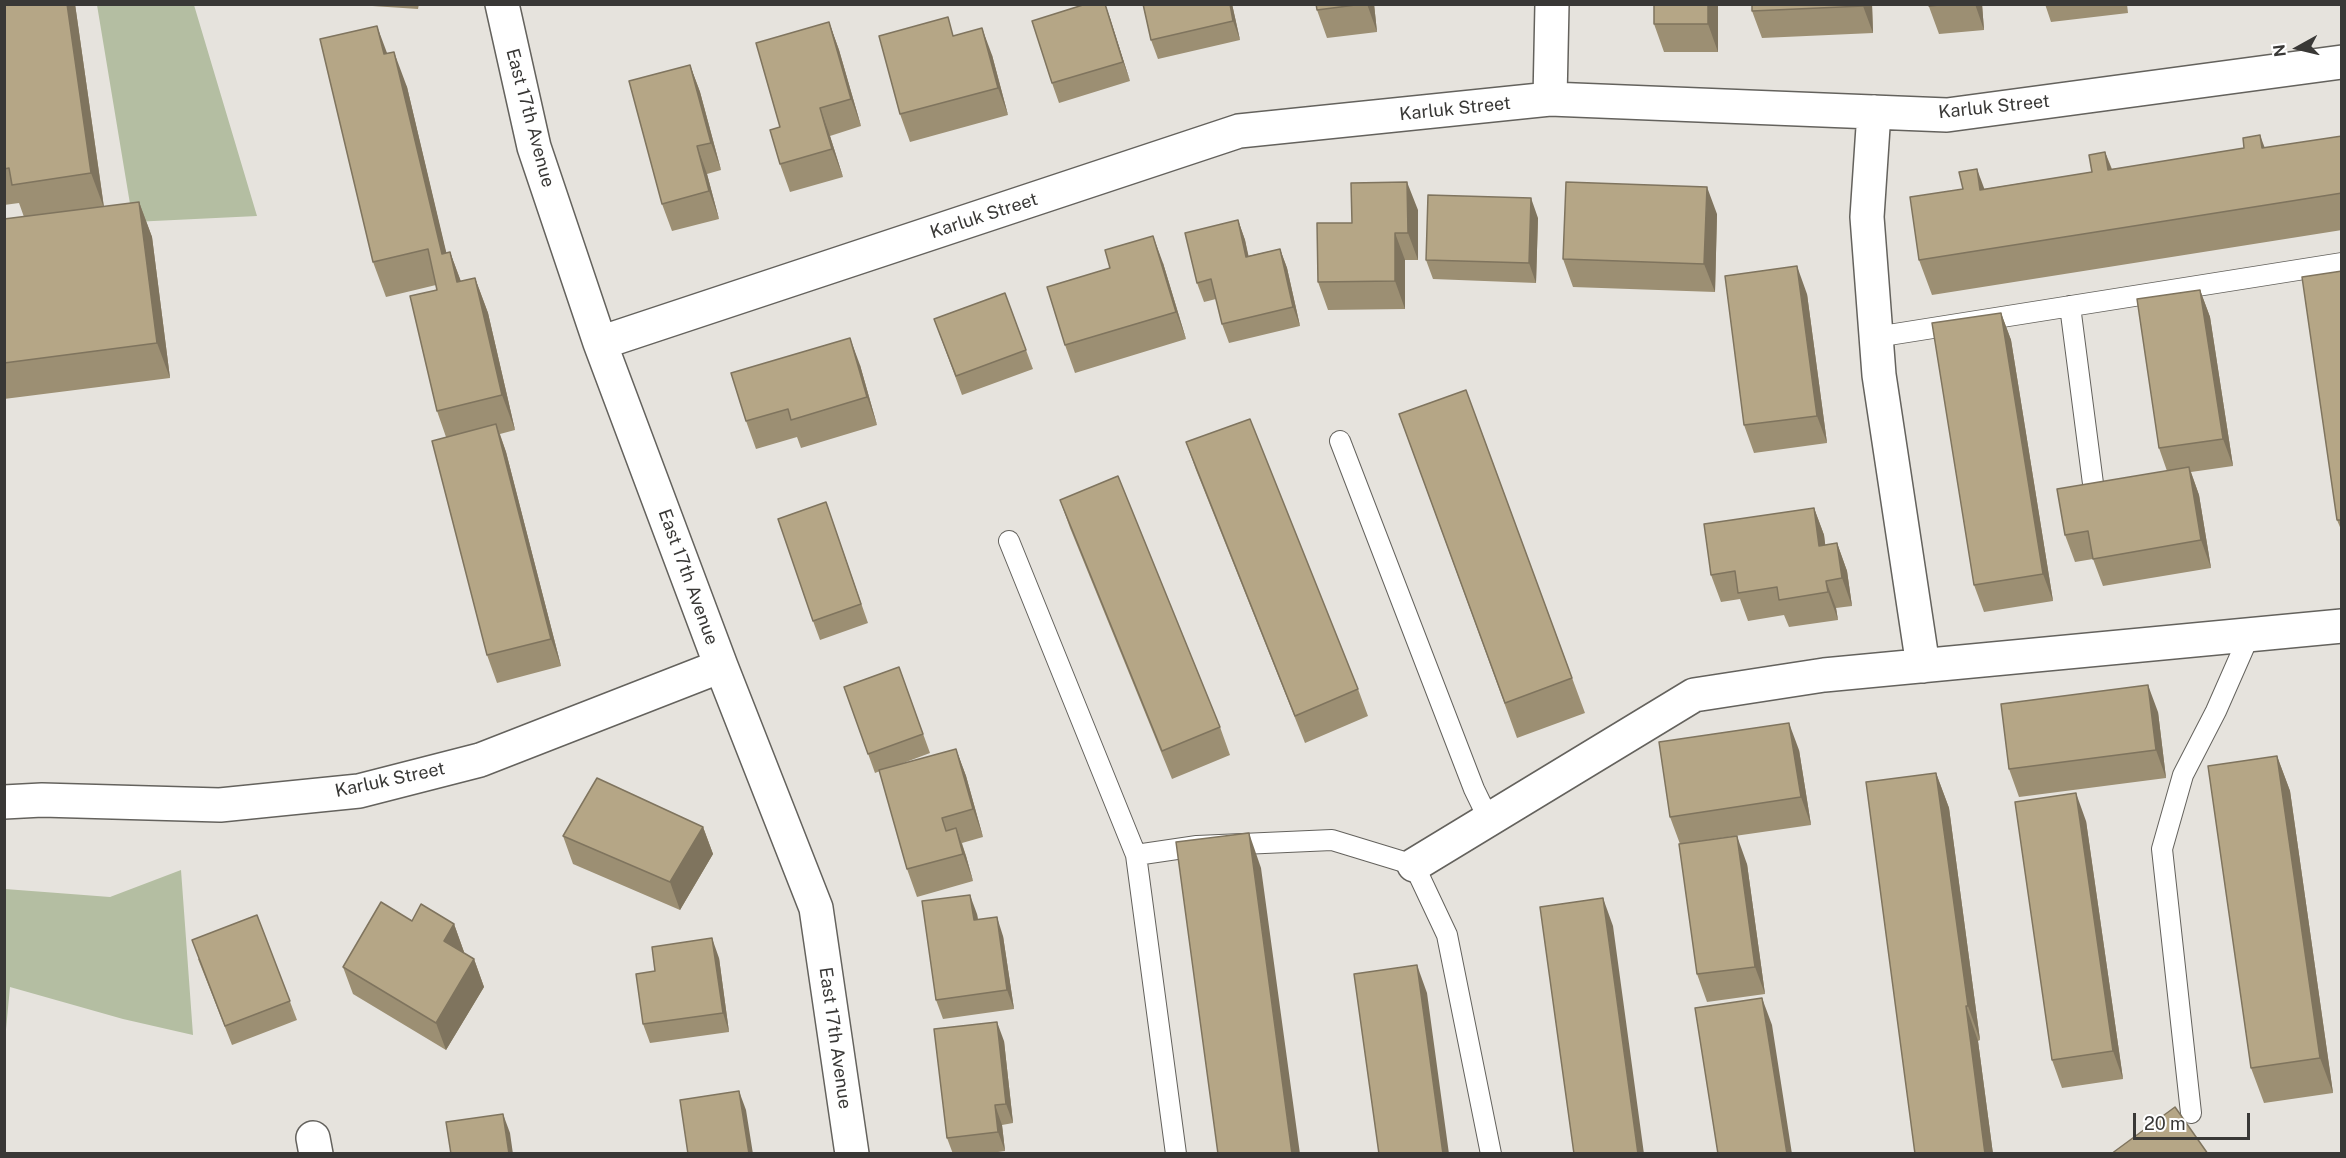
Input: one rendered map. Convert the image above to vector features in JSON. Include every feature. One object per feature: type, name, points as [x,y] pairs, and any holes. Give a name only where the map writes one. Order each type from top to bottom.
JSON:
[{"type":"street","name":"East 17th Avenue","points":[[501,4],[534,147],[600,343],[721,666],[816,908],[852,1154]]},
{"type":"street","points":[[1550,99],[1552,4]]},
{"type":"street","name":"Karluk Street","points":[[600,343],[1239,131],[1550,99],[1947,115],[2342,62]]},
{"type":"street","points":[[1874,112],[1867,217],[1879,375],[1923,666]]},
{"type":"street","points":[[1414,865],[1695,695],[1791,679],[2342,626]]},
{"type":"street","name":"Karluk Street","points":[[4,802],[42,800],[220,805],[359,791],[480,760],[721,666]]},
{"type":"lane","points":[[1876,337],[2342,263]]},
{"type":"lane","points":[[2070,306],[2095,499]]},
{"type":"lane","points":[[1340,441],[1470,778],[1489,820]]},
{"type":"lane","points":[[1009,541],[1136,855],[1176,1154]]},
{"type":"lane","points":[[2191,1113],[2162,849],[2184,775],[2216,711],[2249,636]]},
{"type":"lane","points":[[1136,855],[1197,846],[1332,840],[1414,865],[1447,935],[1491,1154]]},
{"type":"green space","points":[[97,5],[194,5],[257,216],[133,222]]},
{"type":"green space","points":[[181,870],[193,1035],[123,1019],[10,987],[5,1040],[5,889],[110,897]]},
{"type":"building","points":[[4,4],[67,4],[91,173],[12,185],[9,168],[4,169]]},
{"type":"building","points":[[1086,4],[1105,4],[1123,62],[1052,83],[1032,21]]},
{"type":"building","points":[[1143,4],[1230,4],[1233,21],[1151,40]]},
{"type":"building","points":[[1316,4],[1363,4],[1317,10]]},
{"type":"building","points":[[1654,4],[1708,4],[1708,24],[1654,24]]},
{"type":"building","points":[[1752,4],[1863,4],[1863,6],[1752,11]]},
{"type":"building","points":[[948,17],[953,36],[982,28],[998,88],[900,114],[879,36]]},
{"type":"building","points":[[829,22],[851,99],[820,108],[832,149],[780,164],[770,130],[780,127],[756,43]]},
{"type":"building","points":[[377,26],[384,54],[394,52],[442,254],[450,252],[457,282],[475,278],[502,395],[437,411],[410,296],[437,290],[428,249],[373,262],[320,39]]},
{"type":"building","points":[[690,65],[711,143],[697,146],[709,191],[662,204],[629,81]]},
{"type":"building","points":[[2260,135],[2262,148],[2342,136],[2342,193],[1919,260],[1910,197],[1963,189],[1959,172],[1977,169],[1980,190],[2092,172],[2089,155],[2105,152],[2108,170],[2244,148],[2243,138]]},
{"type":"building","points":[[1407,182],[1408,233],[1395,233],[1395,281],[1318,282],[1317,223],[1352,223],[1351,183]]},
{"type":"building","points":[[1566,182],[1707,187],[1704,264],[1563,259]]},
{"type":"building","points":[[1428,195],[1531,198],[1529,263],[1426,260]]},
{"type":"building","points":[[139,202],[157,343],[4,363],[4,219]]},
{"type":"building","points":[[1238,220],[1246,257],[1280,249],[1293,307],[1222,324],[1211,279],[1197,283],[1185,233]]},
{"type":"building","points":[[1153,236],[1176,312],[1065,345],[1047,287],[1110,268],[1105,250]]},
{"type":"building","points":[[1797,266],[1817,416],[1744,425],[1725,276]]},
{"type":"building","points":[[2342,271],[2342,520],[2337,520],[2302,277]]},
{"type":"building","points":[[2200,290],[2223,439],[2159,448],[2137,299]]},
{"type":"building","points":[[1005,293],[1026,350],[956,376],[934,319]]},
{"type":"building","points":[[2001,313],[2043,574],[1974,585],[1932,323]]},
{"type":"building","points":[[850,338],[867,397],[791,420],[788,409],[746,421],[731,373]]},
{"type":"building","points":[[1466,390],[1572,678],[1505,703],[1399,414]]},
{"type":"building","points":[[1250,419],[1358,689],[1295,716],[1186,442]]},
{"type":"building","points":[[496,424],[551,639],[487,655],[432,441]]},
{"type":"building","points":[[2189,467],[2201,540],[2093,559],[2088,531],[2065,535],[2057,489]]},
{"type":"building","points":[[1118,476],[1220,727],[1162,751],[1060,500]]},
{"type":"building","points":[[826,502],[861,604],[813,621],[778,519]]},
{"type":"building","points":[[1814,508],[1819,546],[1837,543],[1842,578],[1826,581],[1828,592],[1779,600],[1777,587],[1738,593],[1735,571],[1711,575],[1704,524]]},
{"type":"building","points":[[899,667],[923,734],[868,754],[844,687]]},
{"type":"building","points":[[2148,685],[2156,750],[2009,769],[2001,704]]},
{"type":"building","points":[[1789,723],[1801,797],[1670,817],[1659,742]]},
{"type":"building","points":[[956,749],[973,809],[942,818],[946,831],[956,828],[963,854],[907,869],[879,770]]},
{"type":"building","points":[[2277,756],[2320,1058],[2251,1068],[2208,766]]},
{"type":"building","points":[[1936,773],[1968,1006],[1966,1006],[1985,1154],[1915,1154],[1866,782]]},
{"type":"building","points":[[597,778],[703,827],[670,882],[563,836]]},
{"type":"building","points":[[2076,793],[2113,1051],[2052,1060],[2015,802]]},
{"type":"building","points":[[1249,833],[1292,1154],[1218,1154],[1176,842]]},
{"type":"building","points":[[1737,836],[1755,967],[1697,974],[1679,844]]},
{"type":"building","points":[[970,895],[974,920],[997,917],[1007,990],[936,1000],[922,901]]},
{"type":"building","points":[[1603,898],[1638,1154],[1574,1154],[1540,907]]},
{"type":"building","points":[[381,902],[412,921],[421,904],[454,924],[444,941],[474,959],[436,1023],[343,967]]},
{"type":"building","points":[[257,915],[290,1001],[225,1026],[192,940]]},
{"type":"building","points":[[712,938],[723,1013],[643,1024],[636,974],[655,971],[652,947]]},
{"type":"building","points":[[1417,965],[1443,1154],[1379,1154],[1354,974]]},
{"type":"building","points":[[1762,998],[1787,1154],[1718,1154],[1695,1008]]},
{"type":"building","points":[[997,1022],[1006,1104],[995,1105],[998,1132],[947,1138],[934,1029]]},
{"type":"building","points":[[739,1091],[749,1154],[688,1154],[680,1100]]},
{"type":"building","points":[[2175,1107],[2208,1154],[2111,1154]]},
{"type":"building","points":[[503,1114],[509,1154],[451,1154],[446,1122]]}]
